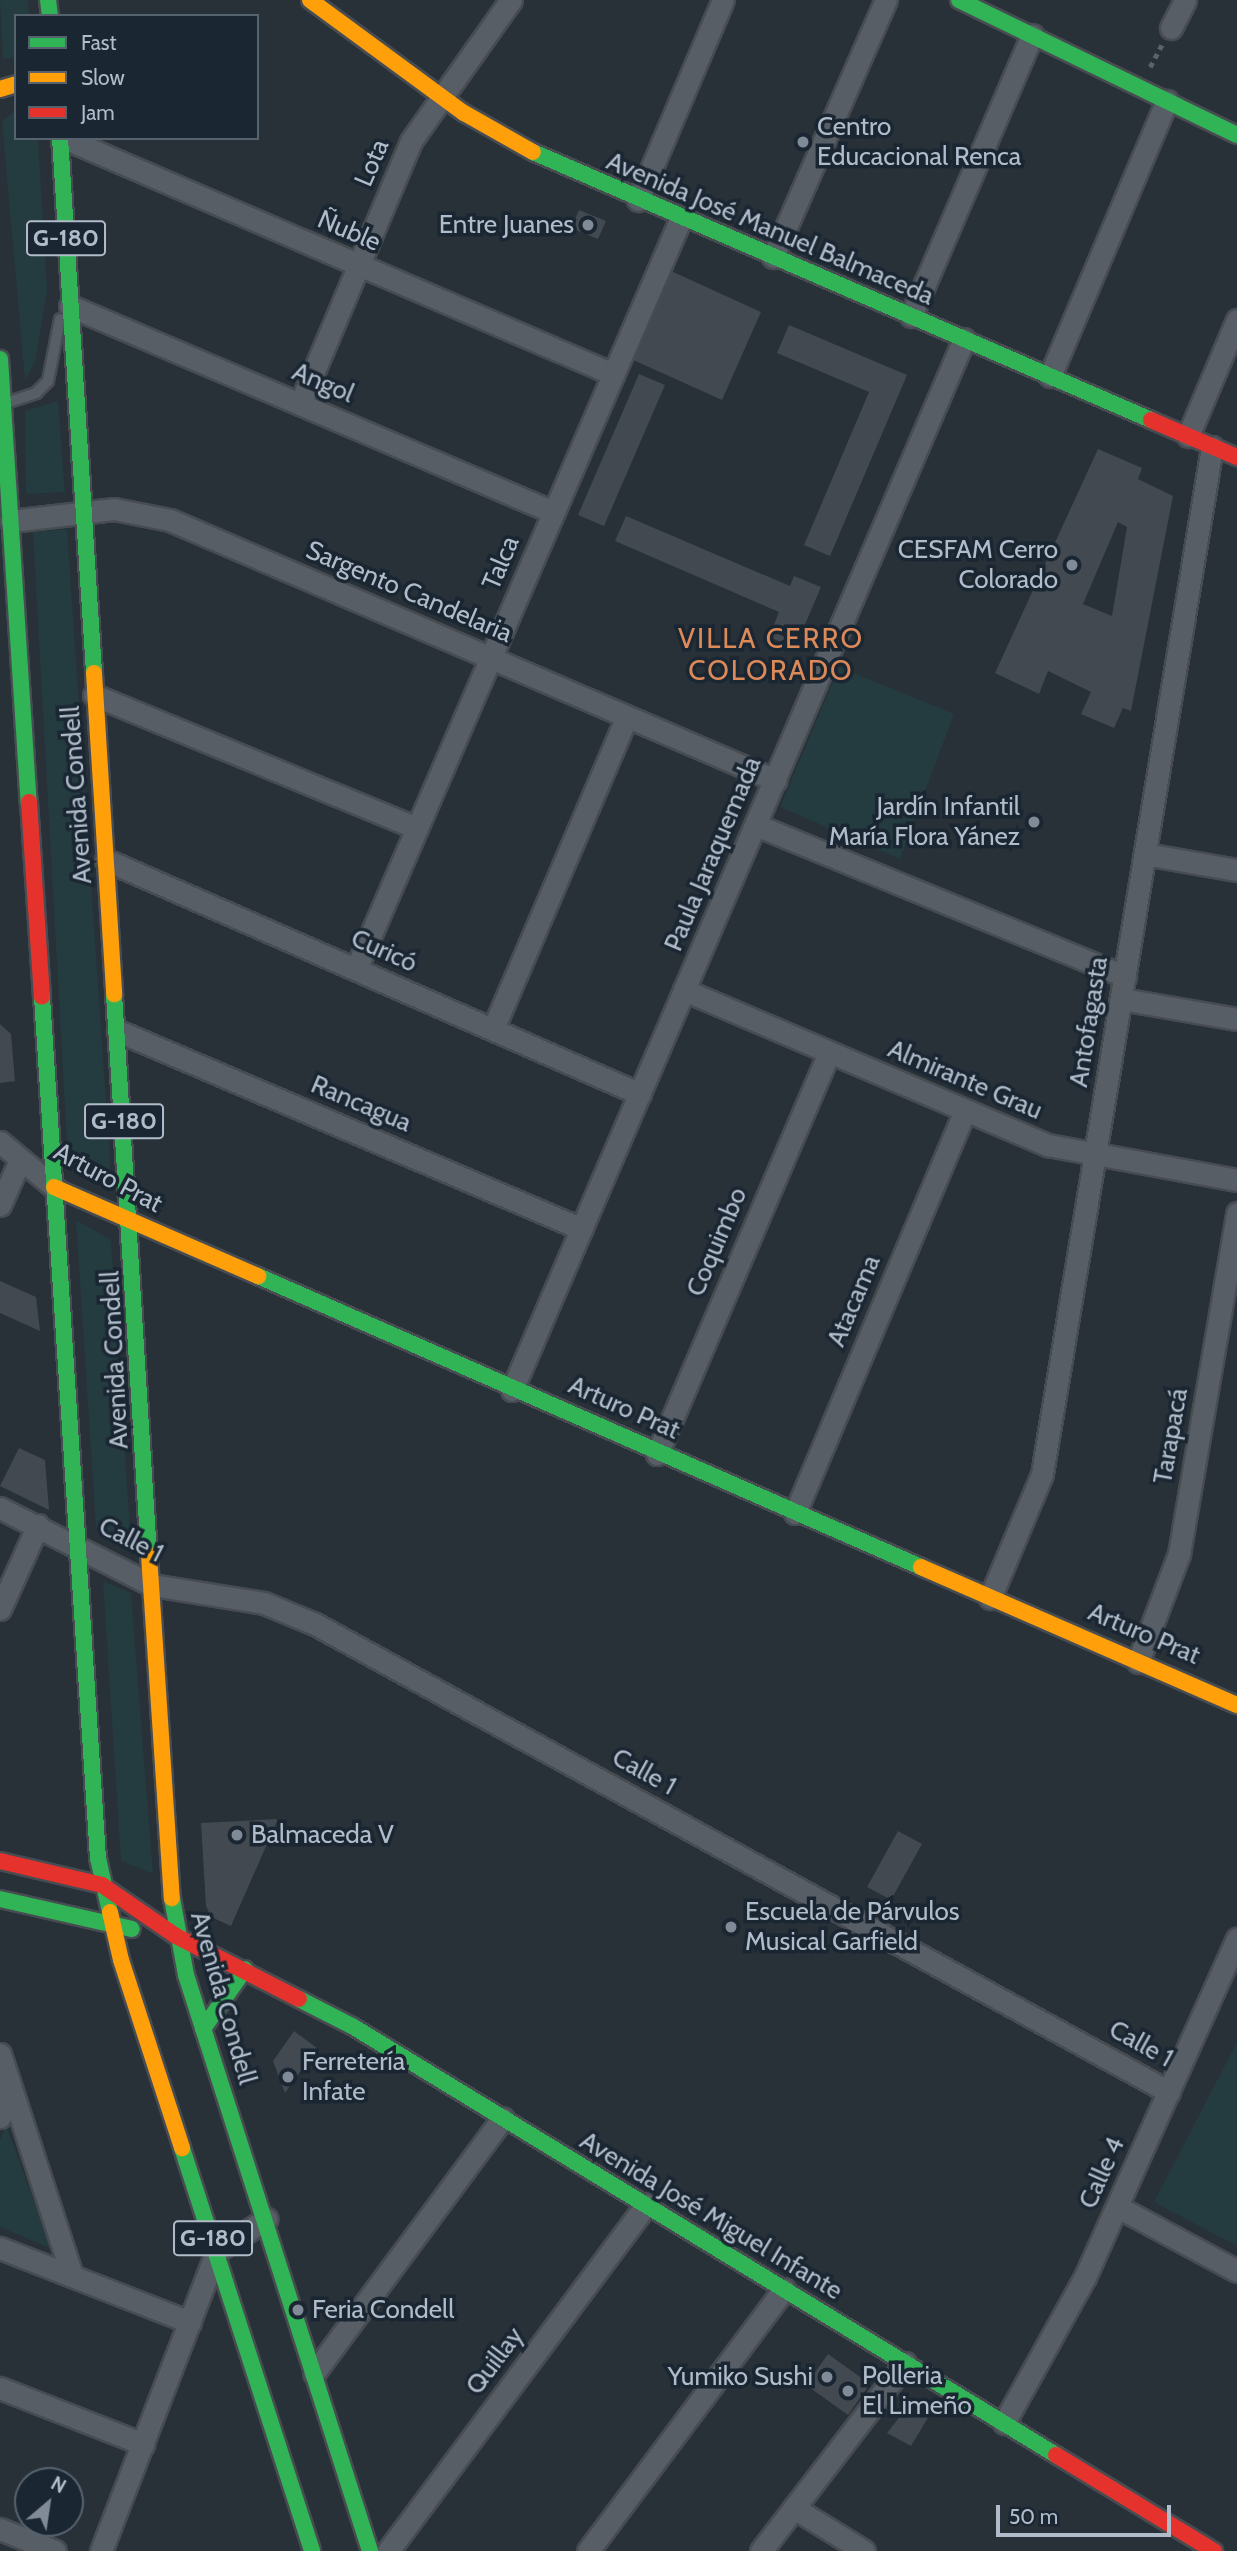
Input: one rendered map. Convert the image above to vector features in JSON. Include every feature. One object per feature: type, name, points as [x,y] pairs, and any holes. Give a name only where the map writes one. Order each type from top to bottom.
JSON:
[{"type":"main road","points":[[959,0],[1237,135]]},
{"type":"main road","name":"Avenida José Manuel Balmaceda","points":[[318,2],[441,96],[517,145],[638,200],[1237,457]]},
{"type":"main road","name":"Avenida Condell","points":[[62,140],[82,509],[176,1936],[203,2029],[266,2219],[370,2551]]},
{"type":"main road","name":"Avenida Condell","points":[[0,359],[77,1544],[102,1885],[112,1925],[312,2551]]},
{"type":"main road","name":"Arturo Prat","points":[[54,1187],[131,1225],[1237,1705]]},
{"type":"main road","name":"Avenida José Miguel Infante","points":[[0,1861],[102,1885],[176,1936],[246,1969],[352,2026],[1214,2551]]},
{"type":"main road","name":"Avenida José Miguel Infante","points":[[0,1899],[112,1925],[176,1936]]},
{"type":"main road","points":[[203,2029],[246,1969]]},
{"type":"street","name":"Lota","points":[[300,404],[411,141],[510,0]]},
{"type":"street","points":[[638,200],[723,0]]},
{"type":"street","points":[[774,257],[886,0]]},
{"type":"street","points":[[1171,28],[1185,0]]},
{"type":"street","points":[[911,316],[1032,35]]},
{"type":"street","points":[[1050,376],[1167,101]]},
{"type":"street","name":"Ñuble","points":[[67,140],[613,374]]},
{"type":"street","name":"Talca","points":[[356,969],[681,218]]},
{"type":"street","name":"Angol","points":[[70,306],[553,512]]},
{"type":"street","points":[[1188,436],[1237,320]]},
{"type":"street","name":"Paula Jaraquemada","points":[[512,1391],[964,339]]},
{"type":"street","name":"Antofagasta","points":[[990,1598],[1042,1474],[1212,447]]},
{"type":"street","name":"Sargento Candelaria","points":[[11,521],[82,509],[132,511],[170,520],[775,780]]},
{"type":"street","points":[[94,695],[417,828]]},
{"type":"street","points":[[493,1029],[627,717]]},
{"type":"street","points":[[756,825],[1125,976]]},
{"type":"street","points":[[1145,853],[1237,870]]},
{"type":"street","name":"Curicó","points":[[106,860],[640,1094]]},
{"type":"street","name":"Almirante Grau","points":[[684,990],[1048,1145],[1095,1157],[1237,1180]]},
{"type":"street","points":[[1121,999],[1237,1019]]},
{"type":"street","name":"Rancagua","points":[[118,1031],[582,1229]]},
{"type":"street","name":"Coquimbo","points":[[657,1454],[829,1052]]},
{"type":"street","name":"Atacama","points":[[794,1513],[965,1111]]},
{"type":"street","name":"Arturo Prat","points":[[0,1142],[54,1187]]},
{"type":"street","points":[[0,1205],[20,1160]]},
{"type":"street","name":"Tarapacá","points":[[1138,1662],[1179,1554],[1237,1213]]},
{"type":"street","name":"Calle 1","points":[[0,1508],[77,1544],[152,1585],[254,1601],[315,1624],[1169,2092]]},
{"type":"street","points":[[0,1609],[38,1525]]},
{"type":"street","name":"Calle 4","points":[[1004,2423],[1069,2308],[1169,2092],[1228,1984],[1237,1939]]},
{"type":"street","points":[[0,2054],[72,2276]]},
{"type":"street","points":[[0,2117],[11,2089]]},
{"type":"street","points":[[314,2373],[503,2118]]},
{"type":"street","name":"Quillay","points":[[388,2551],[646,2205]]},
{"type":"street","points":[[1118,2207],[1237,2271]]},
{"type":"street","points":[[101,2551],[218,2251],[266,2219]]},
{"type":"street","points":[[0,2248],[190,2322]]},
{"type":"street","points":[[589,2551],[784,2289]]},
{"type":"street","points":[[761,2551],[905,2363]]},
{"type":"street","points":[[0,2388],[143,2444]]},
{"type":"street","points":[[794,2508],[864,2551]]},
{"type":"street","points":[[0,2529],[55,2551]]},
{"type":"lane","points":[[2,404],[36,393],[48,382],[56,331],[70,306]]},
{"type":"path","points":[[1141,87],[1171,28]]},
{"type":"green space","points":[[0,0],[28,0],[29,14],[14,14],[14,58],[3,59]]},
{"type":"green space","points":[[14,111],[14,140],[38,140],[47,290],[35,362],[25,380],[2,122]]},
{"type":"green space","points":[[58,401],[65,492],[26,494],[25,411]]},
{"type":"green space","points":[[67,529],[112,1189],[68,1162],[33,532]]},
{"type":"green space","points":[[839,667],[954,714],[900,859],[780,807]]},
{"type":"green space","points":[[76,1220],[111,1240],[131,1546],[96,1527]]},
{"type":"green space","points":[[103,1581],[131,1593],[153,1874],[121,1861]]},
{"type":"green space","points":[[1237,2042],[1237,2246],[1154,2202]]},
{"type":"green space","points":[[6,2125],[52,2249],[0,2227],[0,2140]]},
{"type":"building","name":"Entre Juanes","points":[[579,210],[606,221],[598,239],[571,228]]},
{"type":"building","points":[[671,271],[761,312],[722,400],[631,359]]},
{"type":"building","points":[[789,325],[907,375],[830,556],[804,545],[869,392],[777,353]]},
{"type":"building","points":[[639,374],[665,385],[604,526],[578,515]]},
{"type":"building","name":"CESFAM Cerro Colorado","points":[[1098,449],[1142,468],[1138,479],[1173,496],[1131,711],[1123,708],[1114,728],[1081,714],[1091,692],[1048,671],[1039,694],[995,673]],"holes":[[[1118,522],[1127,527],[1112,616],[1083,604]]]},
{"type":"building","points":[[626,516],[790,586],[794,576],[821,587],[795,648],[769,637],[779,612],[615,541]]},
{"type":"building","points":[[0,1024],[11,1034],[15,1081],[0,1083]]},
{"type":"building","points":[[0,1281],[36,1297],[40,1331],[0,1313]]},
{"type":"building","points":[[19,1448],[45,1460],[49,1510],[0,1486]]},
{"type":"building","points":[[278,1819],[231,1926],[211,1917],[206,1906],[201,1823]]},
{"type":"building","points":[[898,1831],[922,1844],[891,1900],[867,1887]]},
{"type":"building","name":"Ferretería Infate","points":[[294,2031],[317,2048],[285,2093],[273,2061]]},
{"type":"building","points":[[828,2354],[870,2384],[848,2415],[806,2385]]},
{"type":"building","points":[[909,2405],[929,2416],[911,2446],[887,2433]]},
{"type":"traffic: fast","points":[[48,0],[50,14]]},
{"type":"traffic: fast","points":[[959,0],[1237,135]]},
{"type":"traffic: fast","points":[[60,140],[94,673]]},
{"type":"traffic: fast","points":[[533,152],[1151,420]]},
{"type":"traffic: fast","points":[[0,359],[29,802]]},
{"type":"traffic: fast","points":[[114,994],[149,1555]]},
{"type":"traffic: fast","points":[[42,997],[98,1858],[110,1912]]},
{"type":"traffic: fast","points":[[258,1276],[921,1567]]},
{"type":"traffic: fast","points":[[172,1898],[186,1975],[370,2551]]},
{"type":"traffic: fast","points":[[0,1899],[132,1929]]},
{"type":"traffic: fast","points":[[203,2029],[245,1969]]},
{"type":"traffic: fast","points":[[299,1999],[352,2026],[1056,2455]]},
{"type":"traffic: fast","points":[[182,2148],[312,2551]]},
{"type":"traffic: slow","points":[[310,0],[464,113],[533,152]]},
{"type":"traffic: slow","points":[[0,89],[14,85]]},
{"type":"traffic: slow","points":[[94,673],[114,994]]},
{"type":"traffic: slow","points":[[54,1187],[258,1276]]},
{"type":"traffic: slow","points":[[149,1555],[172,1898]]},
{"type":"traffic: slow","points":[[921,1567],[1237,1705]]},
{"type":"traffic: slow","points":[[110,1912],[121,1960],[182,2148]]},
{"type":"traffic: jam","points":[[1151,420],[1237,457]]},
{"type":"traffic: jam","points":[[29,802],[42,997]]},
{"type":"traffic: jam","points":[[0,1861],[102,1885],[176,1936],[299,1999]]},
{"type":"traffic: jam","points":[[1056,2455],[1214,2551]]},
{"type":"place","name":"Centro Educacional Renca","points":[[803,142]]},
{"type":"place","name":"Entre Juanes","points":[[588,225]]},
{"type":"place","name":"CESFAM Cerro Colorado","points":[[1072,565]]},
{"type":"place","name":"Jardín Infantil María Flora Yánez","points":[[1034,822]]},
{"type":"place","name":"Balmaceda V","points":[[237,1835]]},
{"type":"place","name":"Escuela de Párvulos Musical Garfield","points":[[731,1927]]},
{"type":"place","name":"Ferretería Infate","points":[[288,2077]]},
{"type":"place","name":"Feria Condell","points":[[298,2310]]},
{"type":"place","name":"Yumiko Sushi","points":[[827,2377]]},
{"type":"place","name":"Polleria El Limeño","points":[[848,2391]]},
{"type":"district","name":"VILLA CERRO COLORADO","points":[[771,654]]}]
